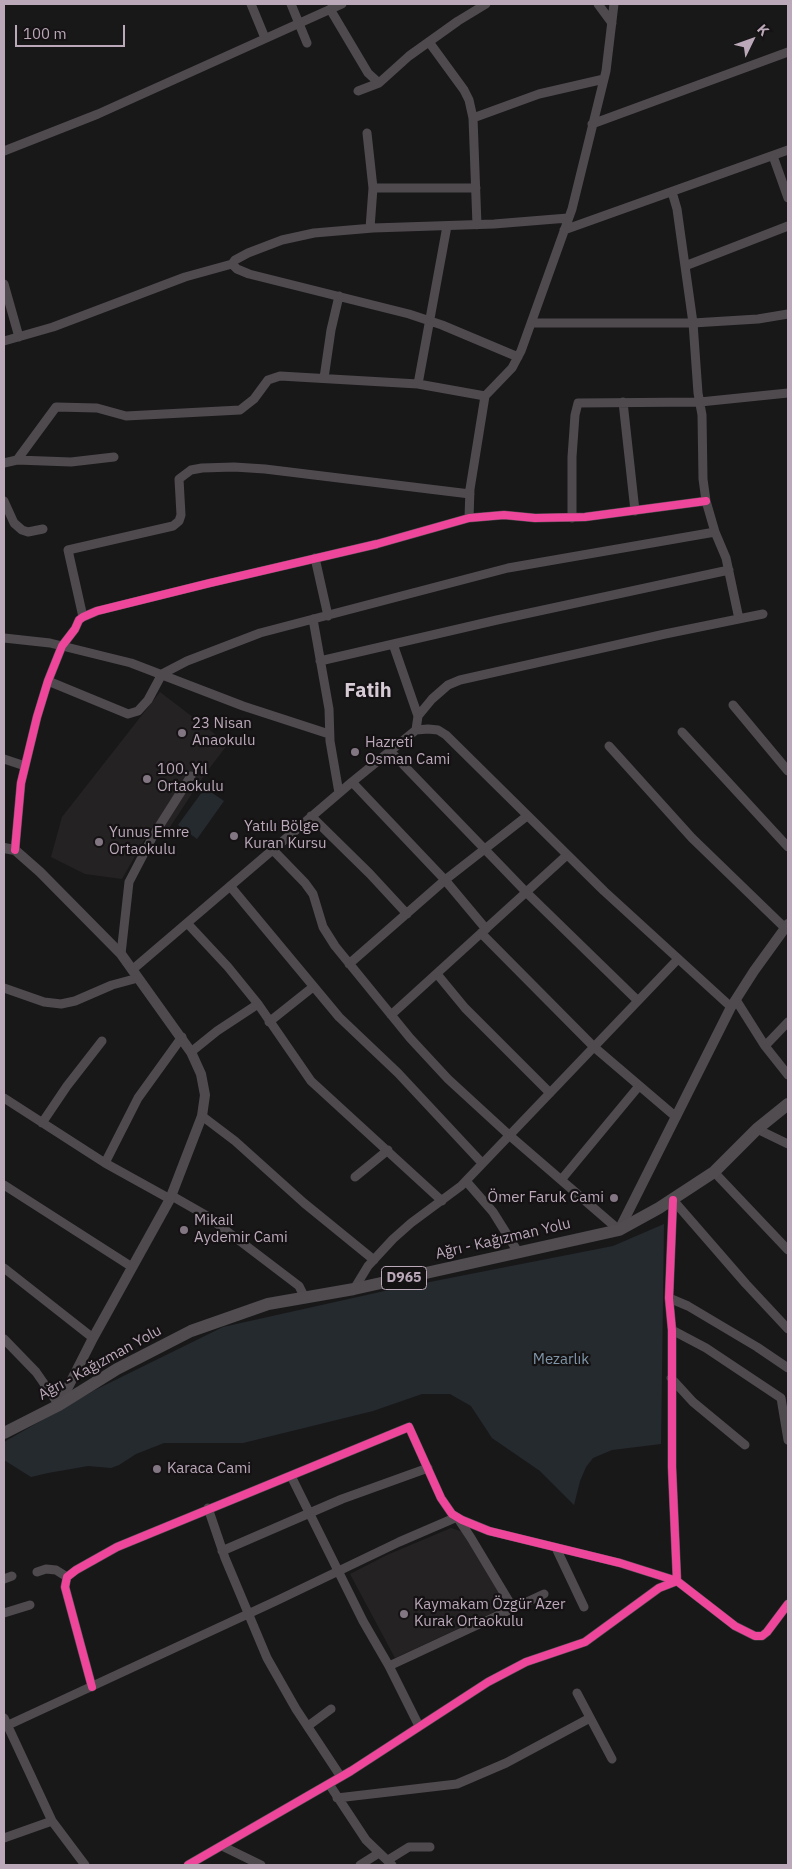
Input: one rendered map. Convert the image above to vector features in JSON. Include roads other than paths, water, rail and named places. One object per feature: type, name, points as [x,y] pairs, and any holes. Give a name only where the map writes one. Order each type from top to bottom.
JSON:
[{"type":"main road","name":"Ağrı - Kağızman Yolu","points":[[4,1433],[59,1405],[116,1369],[191,1331],[268,1304],[354,1289],[619,1230],[673,1200],[714,1172],[757,1129],[788,1104]]},
{"type":"street","points":[[251,4],[265,38]]},
{"type":"street","points":[[291,4],[306,44]]},
{"type":"street","points":[[4,151],[98,114],[342,4]]},
{"type":"street","points":[[358,91],[379,83],[409,56],[458,21],[486,4]]},
{"type":"street","points":[[598,4],[612,23]]},
{"type":"street","points":[[469,518],[470,494],[485,396],[512,368],[518,357],[568,218],[604,79],[614,4]]},
{"type":"street","points":[[330,9],[368,73],[379,83]]},
{"type":"street","points":[[429,42],[464,90],[469,100],[473,118],[477,225]]},
{"type":"street","points":[[592,124],[788,52]]},
{"type":"street","points":[[473,118],[539,94],[604,79]]},
{"type":"street","points":[[368,133],[373,188],[370,228]]},
{"type":"street","points":[[564,230],[788,150]]},
{"type":"street","points":[[773,156],[788,198]]},
{"type":"street","points":[[373,188],[476,188]]},
{"type":"street","points":[[672,192],[693,323],[702,415],[703,479],[706,501],[715,532],[726,558],[739,619]]},
{"type":"street","points":[[4,341],[19,338],[105,309],[184,277],[232,264],[235,260],[248,253],[282,240],[314,233],[370,228],[477,225],[568,218]]},
{"type":"street","points":[[418,384],[431,322],[447,226]]},
{"type":"street","points":[[685,266],[788,226]]},
{"type":"street","points":[[232,264],[237,269],[249,274],[408,314],[518,357]]},
{"type":"street","points":[[4,284],[19,338]]},
{"type":"street","points":[[324,378],[331,330],[339,296]]},
{"type":"street","points":[[531,323],[693,323],[758,319],[788,314]]},
{"type":"street","points":[[17,460],[56,407],[97,408],[126,416],[240,410],[254,399],[268,380],[280,376],[418,384],[485,396]]},
{"type":"street","points":[[572,518],[572,457],[575,415],[578,403],[700,402],[788,393]]},
{"type":"street","points":[[622,402],[635,510]]},
{"type":"street","points":[[4,464],[17,460],[71,462],[114,457]]},
{"type":"street","points":[[83,617],[68,550],[173,526],[179,521],[181,514],[179,479],[192,470],[234,467],[265,469],[470,494]]},
{"type":"street","points":[[4,501],[14,523],[22,530],[28,532],[43,530]]},
{"type":"street","points":[[15,850],[21,783],[48,681],[62,646],[83,617],[135,602],[377,544],[469,518],[504,515],[535,518],[572,518],[706,501]]},
{"type":"street","points":[[48,681],[128,714],[138,711],[148,700],[162,674],[187,661],[260,633],[508,568],[715,532]]},
{"type":"street","points":[[316,558],[328,616]]},
{"type":"street","points":[[320,661],[497,620],[729,570]]},
{"type":"street","points":[[418,716],[432,699],[448,685],[460,680],[763,614]]},
{"type":"street","points":[[313,619],[329,709],[330,734],[339,793]]},
{"type":"street","points":[[4,638],[62,646],[132,663],[243,706],[330,734]]},
{"type":"street","points":[[393,644],[418,716],[416,730]]},
{"type":"street","points":[[733,705],[788,771]]},
{"type":"street","points":[[4,988],[44,1002],[62,1004],[75,1001],[135,974],[187,923],[272,849],[416,730],[438,730],[446,735],[526,816],[678,959],[733,1003],[788,1075]]},
{"type":"street","points":[[682,732],[788,847]]},
{"type":"street","points":[[272,849],[305,883],[312,894],[323,927],[335,946],[391,1015],[448,1079],[509,1136],[619,1230],[733,1003],[787,926],[692,838],[609,746]]},
{"type":"street","points":[[391,752],[526,892],[637,1000]]},
{"type":"street","points":[[4,759],[25,766]]},
{"type":"street","points":[[121,954],[129,882],[152,836],[191,776]]},
{"type":"street","points":[[352,782],[445,880],[484,931],[594,1047],[638,1086],[676,1116]]},
{"type":"street","points":[[311,816],[370,874],[407,914]]},
{"type":"street","points":[[349,964],[445,880],[526,816]]},
{"type":"street","points":[[4,848],[15,850],[60,891],[121,954],[191,1052],[201,1074],[205,1095],[202,1116],[171,1197],[93,1338],[59,1405],[36,1372],[4,1339]]},
{"type":"street","points":[[391,1015],[567,855]]},
{"type":"street","points":[[230,886],[312,987],[339,1017],[398,1073],[482,1163]]},
{"type":"street","points":[[187,923],[228,967],[258,1004],[311,1081],[442,1201]]},
{"type":"street","points":[[354,1289],[374,1260],[411,1223],[466,1181],[678,959]]},
{"type":"street","points":[[437,974],[465,1008],[550,1092]]},
{"type":"street","points":[[269,1022],[312,987]]},
{"type":"street","points":[[191,1052],[217,1031],[258,1004]]},
{"type":"street","points":[[766,1046],[788,1022]]},
{"type":"street","points":[[106,1162],[138,1098],[182,1037]]},
{"type":"street","points":[[42,1123],[67,1086],[102,1041]]},
{"type":"street","points":[[561,1180],[638,1086]]},
{"type":"street","points":[[4,1098],[106,1162],[207,1216],[299,1286],[306,1298]]},
{"type":"street","points":[[202,1116],[229,1136],[304,1203],[374,1260]]},
{"type":"street","points":[[757,1129],[788,1144]]},
{"type":"street","points":[[356,1177],[388,1150]]},
{"type":"street","points":[[714,1172],[788,1250]]},
{"type":"street","points":[[466,1181],[493,1212],[518,1252]]},
{"type":"street","points":[[4,1185],[132,1266]]},
{"type":"street","points":[[673,1200],[668,1298],[672,1330],[672,1467],[677,1581]]},
{"type":"street","points":[[673,1200],[788,1330]]},
{"type":"street","points":[[4,1268],[93,1338]]},
{"type":"street","points":[[668,1298],[688,1306],[757,1347],[788,1368]]},
{"type":"street","points":[[672,1330],[706,1348],[781,1398],[788,1440]]},
{"type":"street","points":[[671,1378],[693,1402],[745,1445]]},
{"type":"street","points":[[92,1687],[65,1587],[67,1577],[118,1546],[410,1427],[441,1498],[452,1514],[458,1517],[489,1531],[620,1563],[677,1581],[735,1626],[756,1636],[762,1636],[767,1632],[788,1604]]},
{"type":"street","points":[[222,1551],[342,1500],[428,1468]]},
{"type":"street","points":[[290,1476],[363,1621],[390,1666],[419,1726]]},
{"type":"street","points":[[208,1508],[222,1551],[267,1658],[341,1777]]},
{"type":"street","points":[[85,1865],[52,1820],[5,1724],[92,1687],[458,1517]]},
{"type":"street","points":[[458,1517],[513,1608]]},
{"type":"street","points":[[556,1548],[584,1606]]},
{"type":"street","points":[[36,1572],[46,1569],[56,1570],[67,1577]]},
{"type":"street","points":[[188,1865],[341,1777],[496,1678],[526,1662],[585,1642],[659,1588],[677,1581]]},
{"type":"street","points":[[390,1666],[544,1594]]},
{"type":"street","points":[[4,1613],[30,1604]]},
{"type":"street","points":[[577,1693],[612,1759]]},
{"type":"street","points":[[308,1726],[331,1709]]},
{"type":"street","points":[[337,1798],[457,1784],[506,1763],[590,1718]]},
{"type":"street","points":[[329,1784],[366,1840],[390,1863],[409,1847],[430,1848]]},
{"type":"street","points":[[4,1838],[52,1820]]},
{"type":"street","points":[[222,1846],[261,1865]]},
{"type":"street","points":[[360,1865],[379,1853]]},
{"type":"place","name":"23 Nisan Anaokulu","points":[[182,733]]},
{"type":"place","name":"Hazreti Osman Cami","points":[[355,752]]},
{"type":"place","name":"100. Yıl Ortaokulu","points":[[147,779]]},
{"type":"place","name":"Yatılı Bölge Kuran Kursu","points":[[234,836]]},
{"type":"place","name":"Yunus Emre Ortaokulu","points":[[99,842]]},
{"type":"place","name":"Ömer Faruk Cami","points":[[614,1198]]},
{"type":"place","name":"Mikail Aydemir Cami","points":[[184,1230]]},
{"type":"place","name":"Karaca Cami","points":[[157,1469]]},
{"type":"place","name":"Kaymakam Özgür Azer Kurak Ortaokulu","points":[[404,1614]]},
{"type":"district","name":"Fatih","points":[[368,691]]},
{"type":"park label","name":"Mezarlık","points":[[561,1360]]}]
